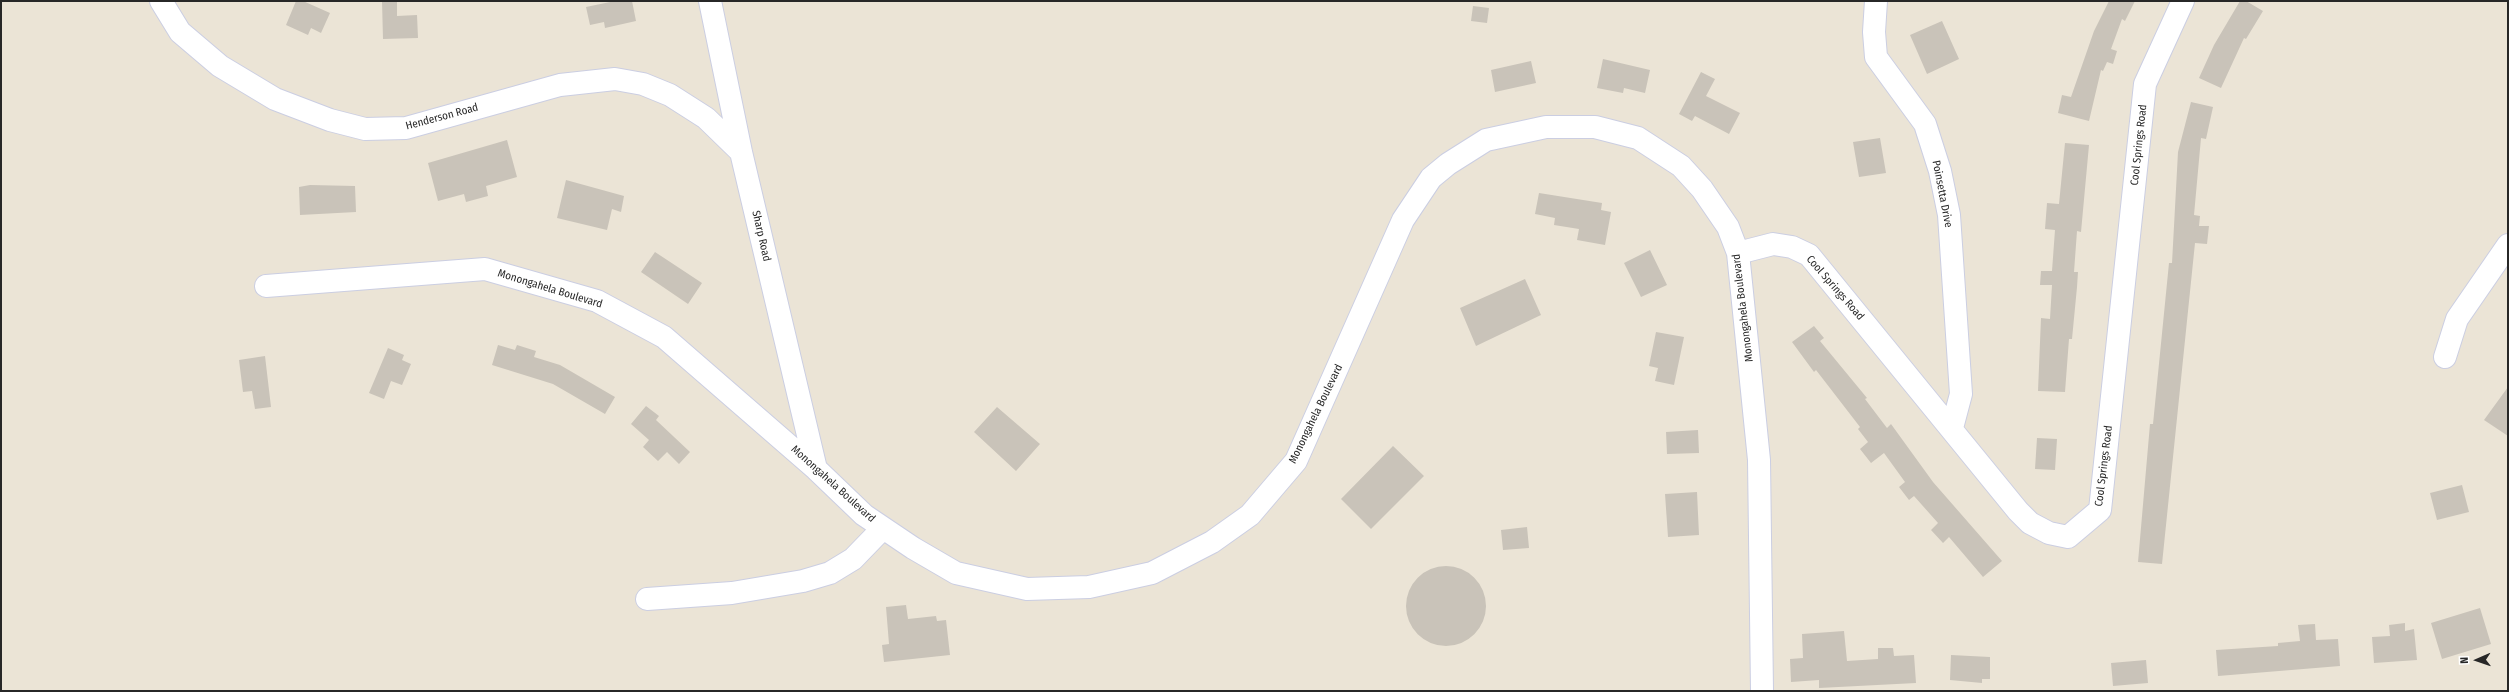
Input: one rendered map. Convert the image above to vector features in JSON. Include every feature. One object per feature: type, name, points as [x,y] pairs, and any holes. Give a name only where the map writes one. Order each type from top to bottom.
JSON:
[{"type":"street","name":"Henderson Road","points":[[161,1],[180,32],[220,66],[275,99],[330,120],[365,129],[406,128],[560,85],[615,78],[643,84],[670,94],[706,118],[740,152]]},
{"type":"street","name":"Sharp Road","points":[[710,1],[740,152],[816,469]]},
{"type":"street","name":"Poinsetta Drive","points":[[1876,1],[1874,32],[1876,57],[1925,124],[1940,171],[1948,215],[1961,394],[1952,428]]},
{"type":"street","name":"Cool Springs Road","points":[[1738,254],[1773,244],[1792,246],[1809,255],[2030,523],[2049,533],[2068,537],[2100,510],[2145,84],[2183,1]]},
{"type":"street","name":"Monongahela Boulevard","points":[[266,286],[485,269],[597,301],[664,337],[816,469],[864,515],[956,573],[1027,589],[1089,586],[1152,573],[1212,542],[1250,515],[1296,461],[1403,220],[1431,178],[1448,164],[1486,140],[1520,131],[1570,126],[1595,127],[1638,138],[1681,166],[1702,189],[1728,227],[1738,254],[1759,460],[1762,691]]},
{"type":"street","points":[[2445,357],[2457,319],[2508,245]]},
{"type":"street","points":[[647,599],[732,593],[803,581],[830,573],[853,559],[883,528]]},
{"type":"building","points":[[296,1],[303,1],[330,13],[321,33],[311,28],[308,35],[286,25]]},
{"type":"building","points":[[382,1],[397,1],[397,16],[417,15],[418,38],[383,39]]},
{"type":"building","points":[[615,1],[632,1],[636,21],[605,28],[604,22],[590,25],[586,7]]},
{"type":"building","points":[[2109,1],[2135,1],[2125,21],[2122,19],[2111,49],[2117,51],[2113,64],[2107,62],[2103,71],[2101,70],[2089,121],[2058,113],[2062,95],[2071,97],[2094,31]]},
{"type":"building","points":[[2240,1],[2246,1],[2263,11],[2246,39],[2244,38],[2221,88],[2199,78],[2214,45]]},
{"type":"building","points":[[1473,6],[1489,8],[1487,23],[1471,21]]},
{"type":"building","points":[[1942,21],[1959,59],[1927,74],[1910,35]]},
{"type":"building","points":[[1603,59],[1650,70],[1645,93],[1624,88],[1623,93],[1597,88]]},
{"type":"building","points":[[1531,61],[1536,83],[1495,92],[1491,70]]},
{"type":"building","points":[[1701,72],[1715,79],[1706,96],[1740,113],[1729,134],[1695,116],[1692,121],[1679,114]]},
{"type":"building","points":[[2191,102],[2213,107],[2206,139],[2201,138],[2194,215],[2200,216],[2199,226],[2209,226],[2207,244],[2195,243],[2162,564],[2138,562],[2150,424],[2153,424],[2169,263],[2172,263],[2178,152]]},
{"type":"building","points":[[1880,138],[1886,173],[1859,177],[1853,142]]},
{"type":"building","points":[[507,140],[517,177],[486,186],[488,196],[466,202],[464,194],[438,201],[428,163]]},
{"type":"building","points":[[2065,143],[2089,145],[2081,232],[2077,231],[2074,272],[2078,272],[2072,339],[2069,339],[2065,392],[2038,391],[2041,318],[2050,319],[2052,285],[2040,285],[2041,271],[2052,271],[2055,230],[2045,229],[2047,203],[2059,204]]},
{"type":"building","points":[[566,180],[624,196],[621,212],[612,209],[607,230],[557,218]]},
{"type":"building","points":[[310,185],[355,186],[356,212],[300,215],[299,187]]},
{"type":"building","points":[[1539,193],[1602,203],[1601,210],[1611,212],[1605,245],[1577,240],[1579,229],[1554,225],[1555,218],[1535,214]]},
{"type":"building","points":[[1650,250],[1667,285],[1641,297],[1624,263]]},
{"type":"building","points":[[655,252],[702,283],[688,304],[641,272]]},
{"type":"building","points":[[1525,279],[1541,315],[1476,346],[1460,308]]},
{"type":"building","points":[[1814,326],[1824,338],[1820,341],[1867,398],[1865,399],[1887,428],[1891,424],[1933,482],[2002,561],[1983,577],[1949,537],[1943,543],[1931,530],[1938,523],[1914,496],[1909,500],[1899,487],[1905,482],[1884,453],[1871,463],[1860,449],[1868,442],[1858,429],[1860,427],[1816,370],[1814,372],[1792,342]]},
{"type":"building","points":[[1656,332],[1684,337],[1674,385],[1655,381],[1658,368],[1649,366]]},
{"type":"building","points":[[498,345],[515,350],[517,345],[536,351],[534,357],[560,365],[615,397],[605,414],[553,384],[492,365]]},
{"type":"building","points":[[388,348],[404,355],[402,360],[411,364],[402,385],[391,381],[384,399],[369,393]]},
{"type":"building","points":[[265,356],[271,407],[255,409],[252,391],[243,392],[239,360]]},
{"type":"building","points":[[2508,387],[2508,436],[2484,420]]},
{"type":"building","points":[[646,406],[659,416],[656,420],[690,452],[679,464],[667,452],[658,461],[643,447],[649,440],[631,424]]},
{"type":"building","points":[[997,407],[1040,444],[1016,471],[974,432]]},
{"type":"building","points":[[1698,430],[1699,453],[1667,454],[1666,432]]},
{"type":"building","points":[[2037,438],[2057,439],[2055,470],[2035,469]]},
{"type":"building","points":[[1393,446],[1424,476],[1371,529],[1341,499]]},
{"type":"building","points":[[2462,485],[2469,512],[2437,520],[2430,493]]},
{"type":"building","points":[[1697,492],[1699,535],[1668,537],[1665,494]]},
{"type":"building","points":[[1527,527],[1529,548],[1503,550],[1501,530]]},
{"type":"building","points":[[1446,566],[1454,567],[1468,573],[1474,578],[1479,584],[1485,598],[1485,614],[1479,628],[1474,634],[1468,639],[1454,645],[1446,646],[1438,645],[1424,639],[1418,634],[1413,628],[1407,614],[1406,606],[1407,598],[1413,584],[1418,578],[1424,573],[1438,567]]},
{"type":"building","points":[[906,605],[908,619],[936,616],[937,621],[946,620],[950,655],[884,662],[882,645],[889,644],[886,607]]},
{"type":"building","points":[[2480,608],[2491,644],[2442,659],[2431,623]]},
{"type":"building","points":[[2405,623],[2405,631],[2414,629],[2417,660],[2374,663],[2372,637],[2390,636],[2389,625]]},
{"type":"building","points":[[2315,624],[2316,640],[2338,639],[2340,666],[2218,676],[2216,650],[2278,646],[2278,643],[2300,641],[2298,625]]},
{"type":"building","points":[[1844,631],[1847,661],[1878,659],[1878,648],[1893,648],[1894,656],[1914,655],[1916,683],[1819,688],[1819,680],[1791,682],[1790,659],[1803,658],[1802,634]]},
{"type":"building","points":[[1951,655],[1990,657],[1990,679],[1982,679],[1982,683],[1950,680]]},
{"type":"building","points":[[2146,660],[2148,683],[2113,686],[2111,663]]}]
